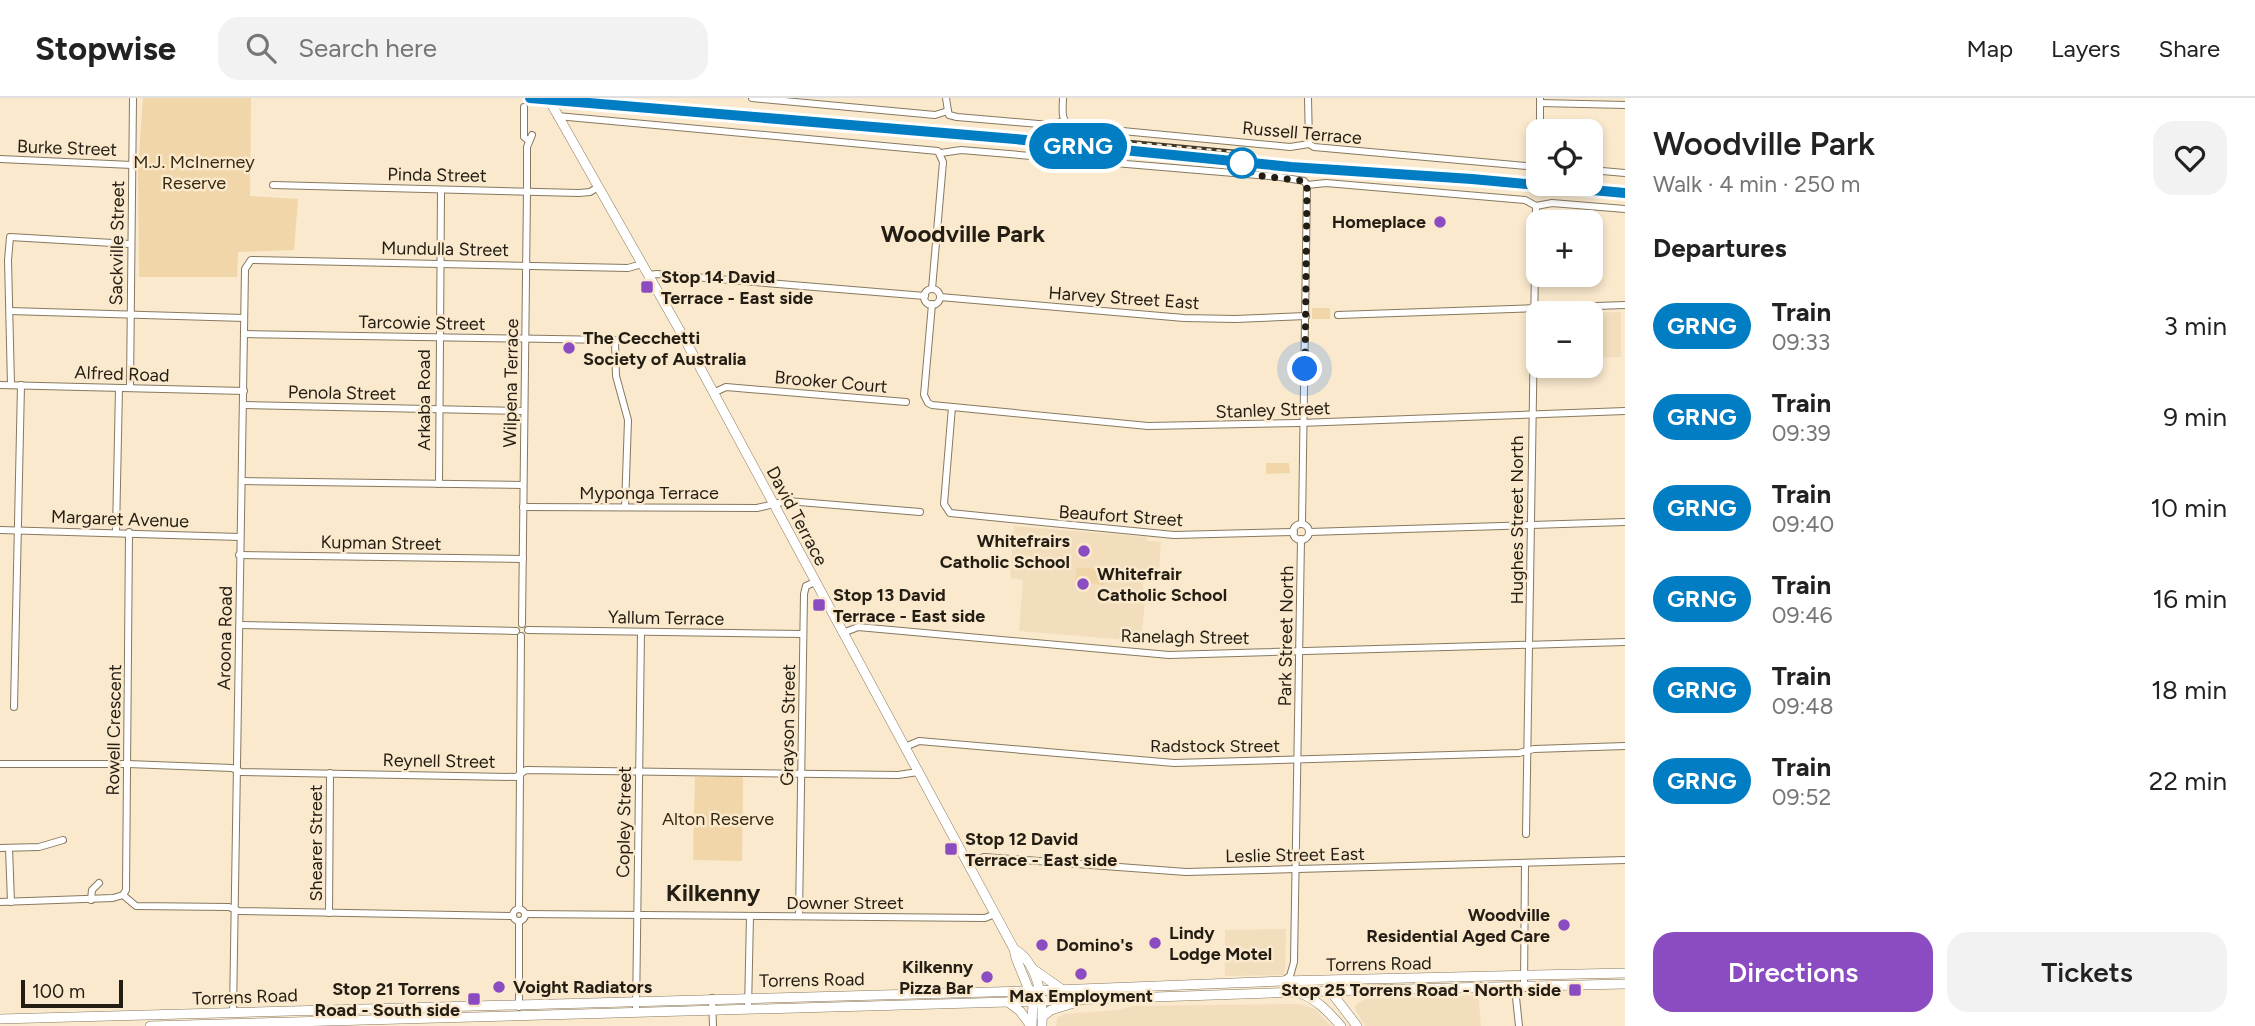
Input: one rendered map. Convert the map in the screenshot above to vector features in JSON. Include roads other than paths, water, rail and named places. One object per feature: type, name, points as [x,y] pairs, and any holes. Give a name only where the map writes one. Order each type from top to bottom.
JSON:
[{"type":"main road","name":"David Terrace","points":[[548,99],[683,336],[968,863],[1036,995]]},
{"type":"main road","name":"David Terrace","points":[[1014,949],[1022,953],[1031,968],[1036,995]]},
{"type":"main road","points":[[1031,968],[1060,988]]},
{"type":"main road","name":"Torrens Road","points":[[149,1026],[1008,1002],[1060,988],[1625,973]]},
{"type":"main road","points":[[1322,981],[1349,1026]]},
{"type":"main road","name":"Torrens Road","points":[[0,1018],[75,1021],[233,1013],[712,998],[1036,995],[1082,1000],[1360,990],[1625,985]]},
{"type":"main road","points":[[1347,1014],[1345,1002],[1349,996],[1360,990]]},
{"type":"main road","points":[[1326,991],[1357,1026]]},
{"type":"main road","points":[[1293,992],[1313,999],[1340,1026]]},
{"type":"main road","points":[[1036,995],[1042,1021]]},
{"type":"main road","points":[[1031,1026],[1036,995]]},
{"type":"main road","points":[[838,996],[838,1007]]},
{"type":"main road","points":[[1042,1021],[1051,1010],[1082,1000]]},
{"type":"main road","points":[[1008,1002],[1020,1011],[1031,1026]]},
{"type":"street","name":"Sackville Street","points":[[130,388],[133,98]]},
{"type":"street","name":"Russell Terrace","points":[[752,98],[935,115],[948,111],[949,115],[957,117],[1050,125],[1063,119],[1070,126],[1290,147],[1309,144],[1314,147],[1526,166]]},
{"type":"street","points":[[946,98],[948,111]]},
{"type":"street","points":[[1063,98],[1063,119]]},
{"type":"street","points":[[1308,98],[1309,144]]},
{"type":"street","points":[[1540,119],[1540,101],[1625,105]]},
{"type":"street","name":"Wilpena Terrace","points":[[524,107],[524,137],[531,138],[527,191],[523,485],[525,627]]},
{"type":"street","points":[[557,116],[940,152],[961,150],[1304,181],[1307,185],[1302,524]]},
{"type":"street","points":[[932,289],[943,162],[940,152]]},
{"type":"street","name":"Burke Street","points":[[0,159],[132,164]]},
{"type":"street","points":[[1603,171],[1625,173]]},
{"type":"street","points":[[1307,185],[1326,183],[1525,200],[1536,206],[1552,203],[1625,209]]},
{"type":"street","name":"Pinda Street","points":[[273,185],[590,192],[598,187]]},
{"type":"street","name":"Arkaba Road","points":[[439,484],[441,190]]},
{"type":"street","name":"Hughes Street North","points":[[1535,301],[1536,206]]},
{"type":"street","points":[[11,385],[10,312],[4,260],[10,237],[130,244]]},
{"type":"street","name":"Mundulla Street","points":[[247,264],[251,260],[628,268],[642,264]]},
{"type":"street","name":"Aroona Road","points":[[233,1013],[239,555],[247,264]]},
{"type":"street","points":[[648,275],[925,296]]},
{"type":"street","points":[[925,296],[932,289]]},
{"type":"street","points":[[925,296],[926,301],[932,304],[939,301],[937,291],[932,289]]},
{"type":"street","name":"Harvey Street East","points":[[940,297],[1184,318],[1306,316]]},
{"type":"street","name":"Stanley Street","points":[[932,304],[924,391],[925,399],[932,405],[1148,426],[1625,411]]},
{"type":"street","points":[[1603,305],[1625,305]]},
{"type":"street","points":[[1338,315],[1526,307]]},
{"type":"street","points":[[10,312],[244,318]]},
{"type":"street","name":"Tarcowie Street","points":[[244,334],[615,341],[668,341],[683,336]]},
{"type":"street","points":[[615,341],[616,376],[628,420],[625,507]]},
{"type":"street","name":"Hughes Street North","points":[[1526,834],[1533,378]]},
{"type":"street","name":"Alfred Road","points":[[0,385],[244,391]]},
{"type":"street","points":[[14,707],[21,385]]},
{"type":"street","name":"Brooker Court","points":[[713,393],[726,387],[905,402]]},
{"type":"street","points":[[116,532],[119,388]]},
{"type":"street","name":"Penola Street","points":[[244,405],[524,411]]},
{"type":"street","name":"Beaufort Street","points":[[952,407],[944,504],[948,512],[954,515],[1174,535],[1294,532]]},
{"type":"street","points":[[242,481],[523,485]]},
{"type":"street","name":"Myponga Terrace","points":[[523,507],[757,508],[788,501],[920,512]]},
{"type":"street","points":[[1309,532],[1625,522]]},
{"type":"street","points":[[1302,524],[1297,526],[1294,532],[1296,537],[1301,540],[1308,536],[1309,532]]},
{"type":"street","points":[[1302,524],[1309,532]]},
{"type":"street","name":"Margaret Avenue","points":[[0,530],[240,537]]},
{"type":"street","name":"Rowell Crescent","points":[[123,895],[126,890],[129,532]]},
{"type":"street","name":"Park Street North","points":[[1282,981],[1290,976],[1294,962],[1301,540]]},
{"type":"street","name":"Kupman Street","points":[[239,555],[523,559]]},
{"type":"street","name":"Grayson Street","points":[[799,916],[805,590],[815,582]]},
{"type":"street","points":[[240,625],[519,634]]},
{"type":"street","points":[[519,922],[524,919],[517,626],[525,627]]},
{"type":"street","points":[[519,634],[525,627]]},
{"type":"street","name":"Yallum Terrace","points":[[525,627],[803,634]]},
{"type":"street","name":"Ranelagh Street","points":[[843,633],[858,627],[1169,655],[1625,642]]},
{"type":"street","name":"Copley Street","points":[[636,1013],[641,632]]},
{"type":"street","name":"Radstock Street","points":[[905,747],[919,741],[1174,763],[1521,753],[1534,749],[1625,746]]},
{"type":"street","name":"Reynell Street","points":[[0,764],[128,764],[232,768],[237,771],[516,777],[526,770],[898,775],[918,772]]},
{"type":"street","name":"Shearer Street","points":[[329,913],[330,774]]},
{"type":"street","points":[[0,848],[39,847],[63,840]]},
{"type":"street","points":[[9,848],[11,902]]},
{"type":"street","name":"Leslie Street East","points":[[968,863],[984,857],[1173,872],[1625,860]]},
{"type":"street","points":[[1519,1026],[1520,988],[1524,977],[1525,863]]},
{"type":"street","points":[[91,900],[92,890],[99,883]]},
{"type":"street","points":[[0,902],[91,900],[123,895],[136,906],[240,911],[513,916],[519,922],[519,1016]]},
{"type":"street","points":[[513,916],[514,911],[522,912]]},
{"type":"street","name":"Downer Street","points":[[522,912],[637,916],[985,918],[995,914]]},
{"type":"street","points":[[748,1010],[750,916]]},
{"type":"street","points":[[712,998],[713,1026]]},
{"type":"street","points":[[269,1012],[272,1024]]},
{"type":"railway","points":[[530,98],[1015,139],[1291,167],[1625,193]]},
{"type":"railway","points":[[1097,139],[1236,152]]},
{"type":"train","name":"GRNG","points":[[530,98],[1015,139],[1291,167],[1625,193]]},
{"type":"place","name":"Homeplace","points":[[1440,222]]},
{"type":"place","name":"Stop 14 David Terrace - East side","points":[[647,287]]},
{"type":"place","name":"The Cecchetti Society of Australia","points":[[569,348]]},
{"type":"place","name":"Whitefrairs Catholic School","points":[[1084,551]]},
{"type":"place","name":"Whitefrair Catholic School","points":[[1083,584]]},
{"type":"place","name":"Stop 13 David Terrace - East side","points":[[819,605]]},
{"type":"place","name":"Stop 12 David Terrace - East side","points":[[951,849]]},
{"type":"place","name":"Woodville Residential Aged Care","points":[[1564,925]]},
{"type":"place","name":"Lindy Lodge Motel","points":[[1155,943]]},
{"type":"place","name":"Domino's","points":[[1042,945]]},
{"type":"place","name":"Max Employment","points":[[1081,974]]},
{"type":"place","name":"Kilkenny Pizza Bar","points":[[987,977]]},
{"type":"place","name":"Voight Radiators","points":[[499,987]]},
{"type":"place","name":"Stop 25 Torrens Road - North side","points":[[1575,990]]},
{"type":"place","name":"Stop 21 Torrens Road - South side","points":[[474,999]]},
{"type":"district","name":"Woodville Park","points":[[963,234]]},
{"type":"district","name":"Kilkenny","points":[[713,893]]},
{"type":"park label","name":"M.J. McInerney Reserve","points":[[194,172]]},
{"type":"park label","name":"Alton Reserve","points":[[718,819]]}]
